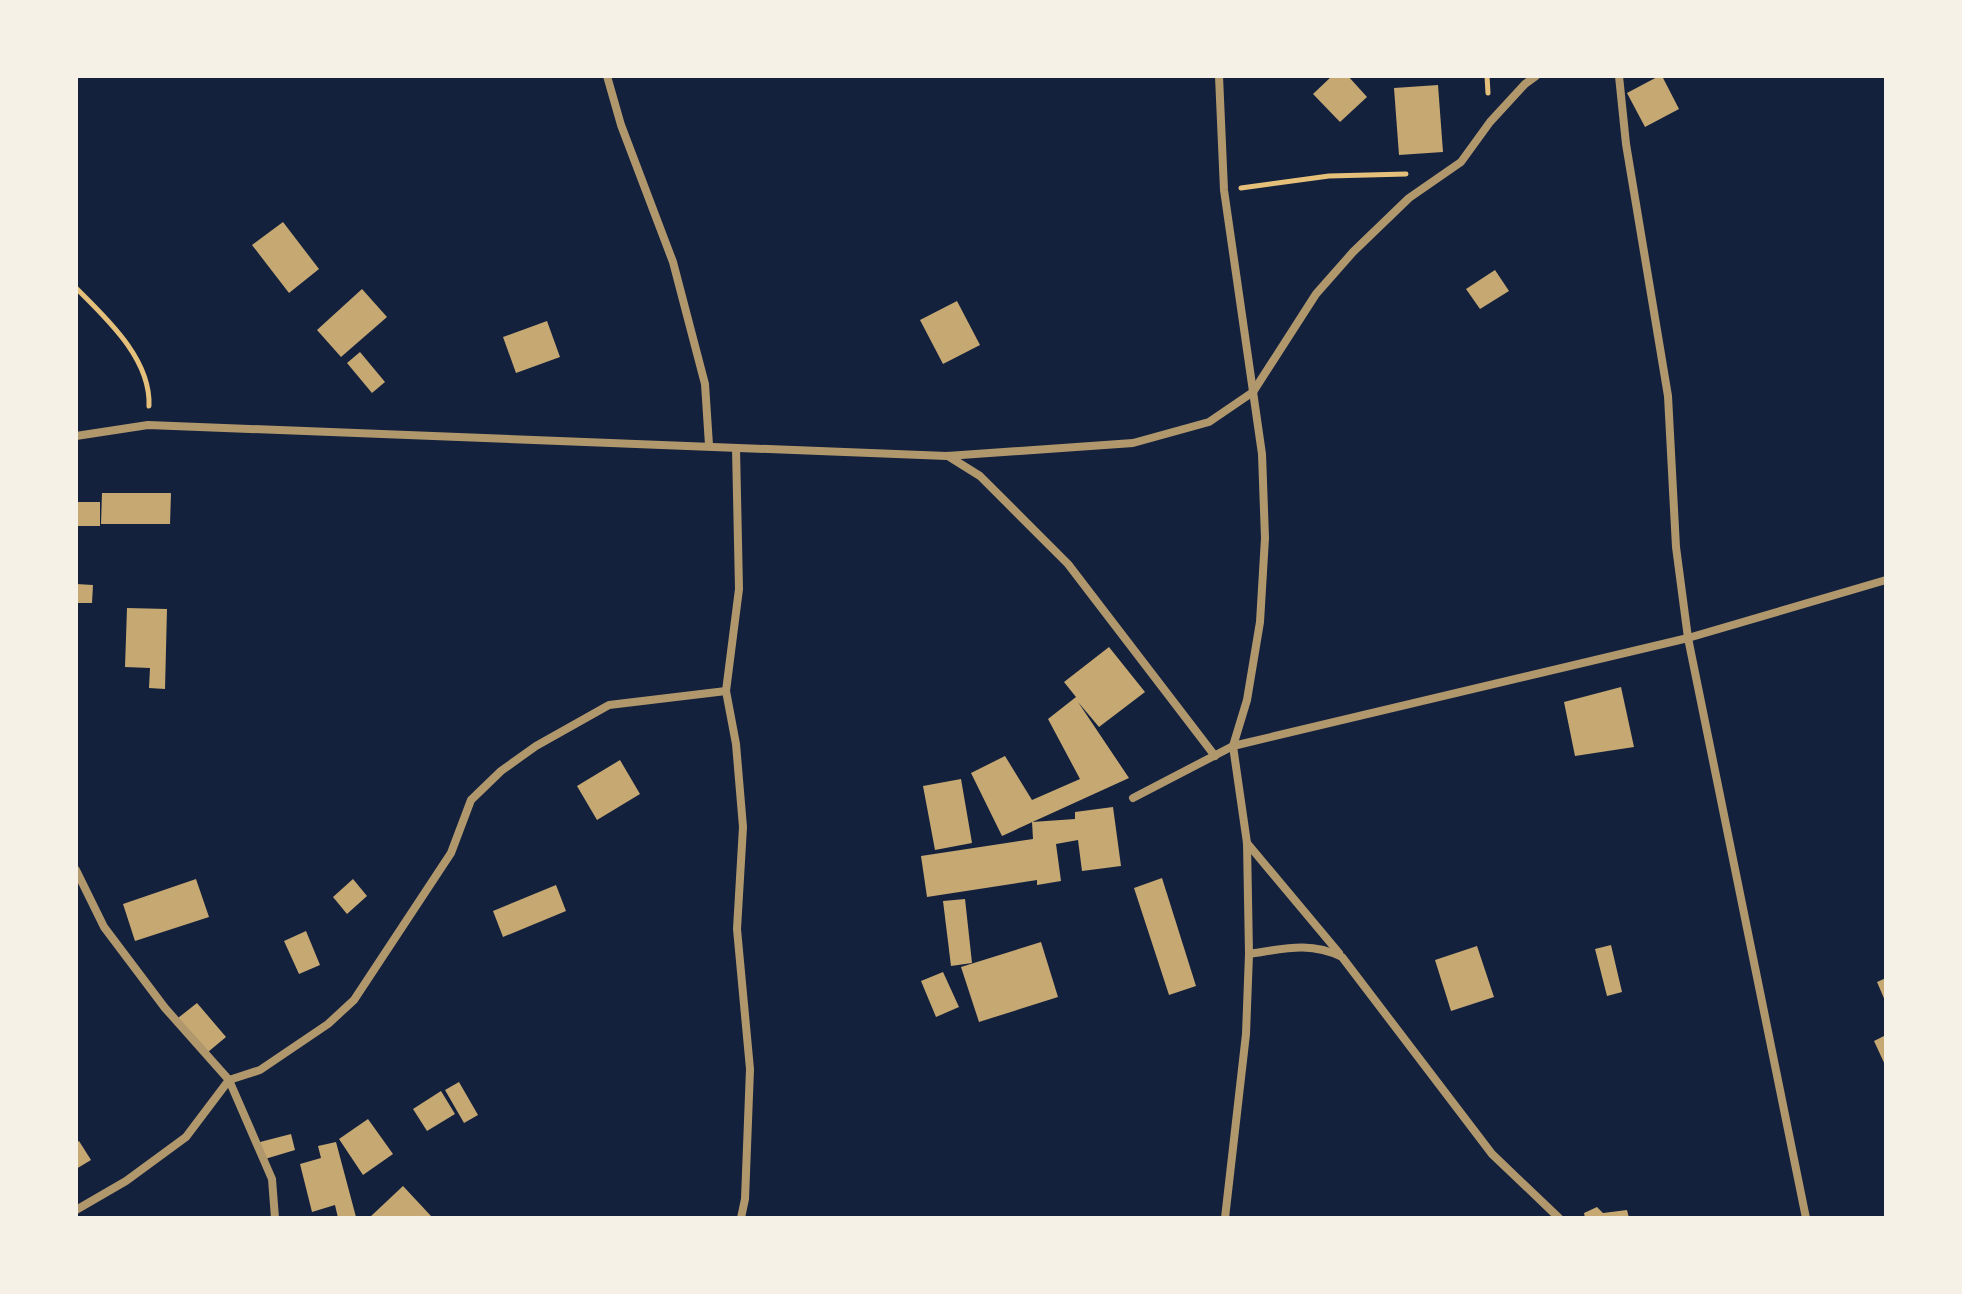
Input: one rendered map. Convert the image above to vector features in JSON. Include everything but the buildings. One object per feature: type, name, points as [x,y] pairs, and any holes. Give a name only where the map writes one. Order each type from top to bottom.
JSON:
[{"type":"street","points":[[607,76],[621,125],[673,262],[705,384],[709,445]]},
{"type":"street","points":[[1219,76],[1224,190],[1262,454],[1265,538],[1260,622],[1247,700],[1233,746],[1247,843],[1249,954],[1246,1034],[1225,1218]]},
{"type":"street","points":[[76,436],[148,425],[947,456],[1133,443],[1209,422],[1253,392],[1316,294],[1353,252],[1409,198],[1461,162],[1490,122],[1536,76]]},
{"type":"street","points":[[1619,76],[1626,144],[1668,396],[1676,547],[1688,638],[1806,1218]]},
{"type":"street","points":[[736,448],[739,589],[726,691],[736,744],[743,827],[737,929],[750,1069],[745,1199],[741,1218]]},
{"type":"street","points":[[947,456],[980,476],[1068,564],[1215,756]]},
{"type":"street","points":[[1133,798],[1233,746],[1688,638],[1886,580]]},
{"type":"street","points":[[76,1210],[126,1181],[186,1137],[229,1080],[260,1070],[328,1024],[354,1000],[451,853],[471,800],[501,771],[536,746],[609,705],[726,691]]},
{"type":"street","points":[[1247,843],[1342,957],[1492,1154],[1559,1218]]},
{"type":"street","points":[[76,870],[104,927],[165,1008],[229,1080],[272,1179],[275,1218]]},
{"type":"street","points":[[1249,954],[1301,946],[1325,948],[1342,957]]},
{"type":"path","points":[[1224,190],[1329,176],[1444,174]]},
{"type":"path","points":[[76,288],[134,354],[149,393],[148,425]]}]
